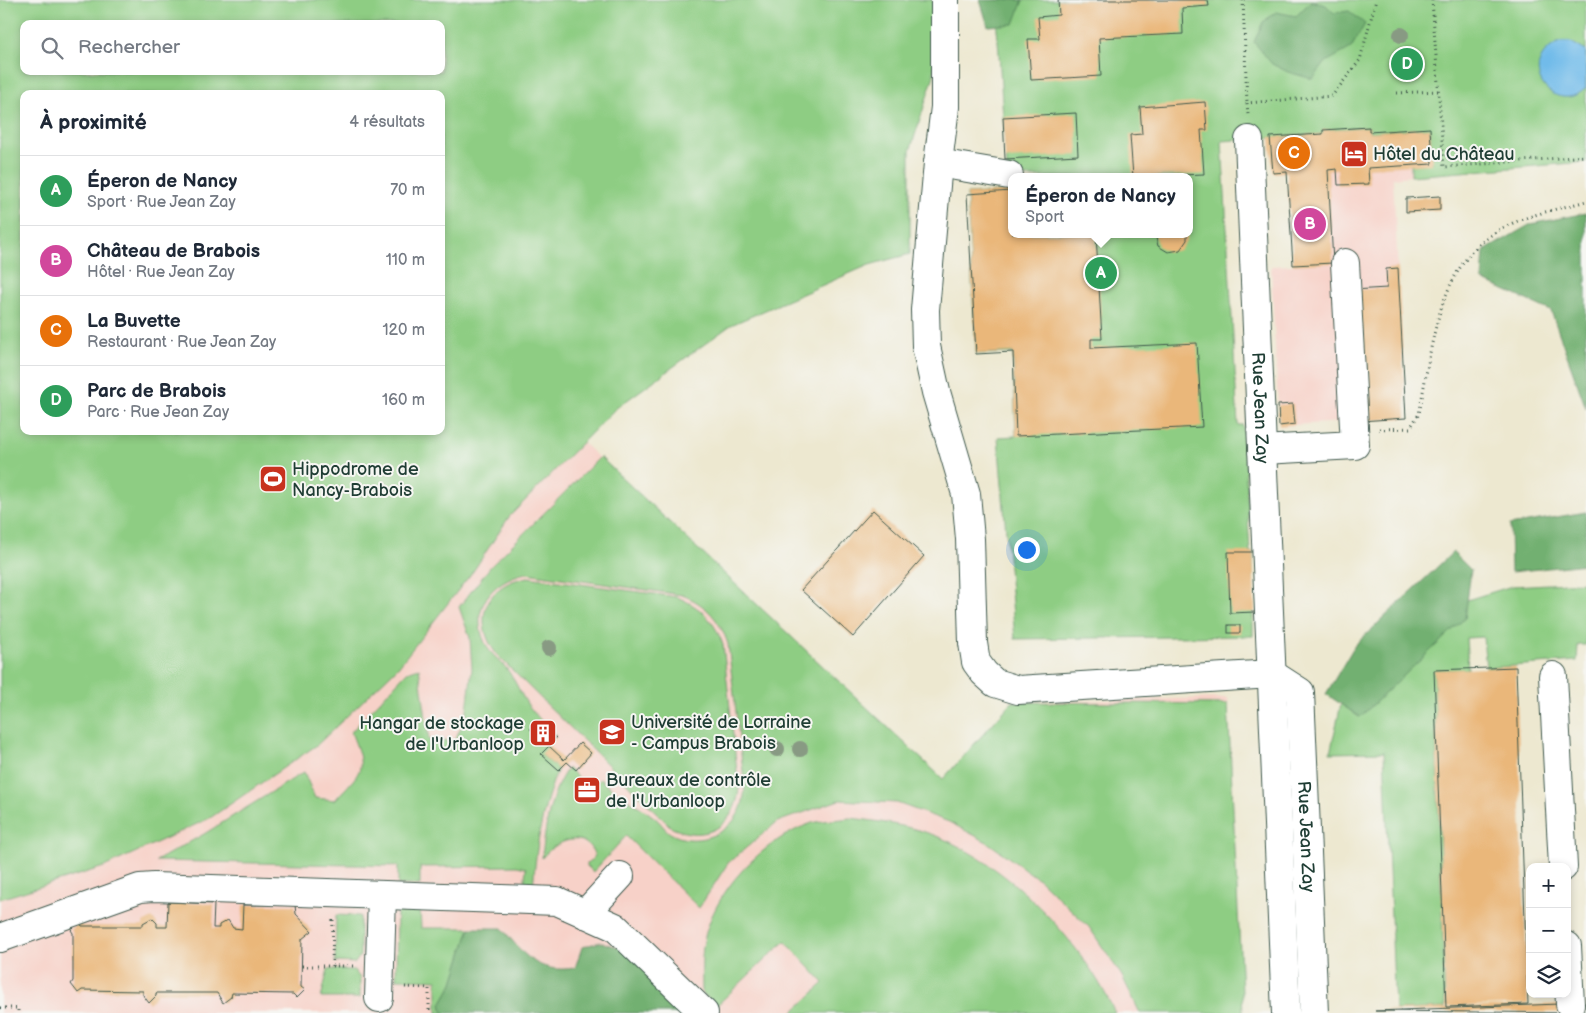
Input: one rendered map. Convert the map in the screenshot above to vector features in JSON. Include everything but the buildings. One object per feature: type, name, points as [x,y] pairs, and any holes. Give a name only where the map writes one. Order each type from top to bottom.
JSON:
[{"type":"street","points":[[945,0],[946,107],[938,163],[925,310],[926,346],[936,392],[966,494],[970,539],[973,643],[976,662],[995,683],[1018,690],[1272,674]]},
{"type":"street","name":"Rue Jean Zay","points":[[1249,140],[1286,1013]]},
{"type":"street","points":[[938,163],[1008,175]]},
{"type":"street","points":[[1262,450],[1355,444],[1345,263]]},
{"type":"street","name":"Rue Jean Zay","points":[[1272,674],[1300,692],[1314,1013]]},
{"type":"street","points":[[1553,676],[1563,863]]},
{"type":"street","points":[[585,914],[620,876]]},
{"type":"street","points":[[0,938],[140,888],[154,887],[557,901],[615,927],[704,1013]]},
{"type":"street","points":[[379,998],[382,895]]},
{"type":"street","points":[[1567,953],[1570,1004]]},
{"type":"path","points":[[1243,0],[1249,140]]},
{"type":"path","points":[[1247,103],[1332,96],[1360,60],[1376,0]]},
{"type":"path","points":[[1432,0],[1444,167],[1586,156]]},
{"type":"path","points":[[1397,94],[1438,91]]},
{"type":"path","points":[[1354,429],[1410,428],[1419,414],[1437,320],[1446,289],[1474,248],[1512,223],[1586,201]]},
{"type":"path","points":[[302,966],[330,966],[333,894]]},
{"type":"path","points":[[429,1013],[430,988]]},
{"type":"path","points":[[0,1008],[18,1008],[18,1013]]},
{"type":"shaded area","points":[[1369,127],[1370,132],[1430,128],[1432,164],[1411,165],[1411,176],[1393,178],[1406,418],[1279,426],[1271,266],[1293,265],[1287,172],[1273,173],[1270,137],[1323,134],[1323,130]]},
{"type":"shaded area","name":"Université de Lorraine - Campus Brabois","points":[[582,442],[943,779],[1012,702],[1228,698],[1243,1013],[0,1013],[0,899],[104,867],[210,818],[317,745],[474,570],[509,517]]},
{"type":"green space","name":"Hippodrome de Nancy-Brabois","points":[[0,0],[933,0],[934,75],[910,151],[910,254],[869,265],[731,325],[615,409],[509,517],[474,570],[398,667],[317,745],[210,818],[104,867],[0,899]]},
{"type":"green space","points":[[980,0],[1023,0],[1014,24],[988,26]]},
{"type":"green space","points":[[994,0],[1586,0],[1586,162],[1411,176],[1411,165],[1432,163],[1430,128],[1369,132],[1369,127],[1323,130],[1323,134],[1222,141],[1238,425],[1243,425],[1250,552],[1253,552],[1253,636],[1015,639],[998,437],[1016,436],[1013,353],[976,354],[967,194],[1008,191],[1008,238],[1193,238],[1193,173],[1008,173]]},
{"type":"green space","points":[[1311,1],[1326,5],[1334,13],[1349,11],[1365,24],[1351,48],[1326,62],[1313,79],[1288,72],[1272,64],[1254,42],[1263,22],[1276,12],[1296,16]]},
{"type":"green space","points":[[1586,213],[1586,408],[1551,311],[1482,280],[1484,251],[1531,224]]},
{"type":"green space","points":[[600,457],[943,779],[1012,702],[1228,704],[1243,1013],[1140,1013],[1122,976],[1089,927],[1040,880],[987,842],[949,822],[897,803],[839,800],[777,822],[728,863],[699,908],[626,836],[593,872],[586,865],[595,856],[590,847],[584,842],[577,840],[570,840],[554,847],[542,858],[553,799],[568,768],[579,779],[574,784],[590,800],[597,793],[592,787],[600,779],[654,817],[670,833],[689,839],[708,837],[726,828],[733,822],[740,811],[745,788],[728,644],[721,627],[705,608],[682,595],[526,573],[503,582],[494,589],[482,607],[480,618],[481,630],[487,647],[509,672],[531,709],[556,736],[538,722],[530,729],[549,746],[542,755],[558,769],[552,783],[541,827],[533,888],[524,889],[526,868],[517,866],[420,867],[420,885],[398,885],[398,866],[156,861],[204,834],[304,772],[315,798],[335,800],[352,782],[360,769],[359,755],[351,732],[407,672],[419,668],[429,740],[454,741],[466,718],[472,669],[470,638],[459,607],[491,566]]},
{"type":"green space","points":[[1586,512],[1586,564],[1511,572],[1510,525]]},
{"type":"green space","points":[[1453,552],[1471,570],[1465,618],[1360,717],[1326,694],[1355,645]]},
{"type":"green space","points":[[528,577],[677,597],[700,610],[711,622],[720,636],[723,645],[739,789],[732,813],[725,822],[708,832],[685,832],[672,828],[498,656],[485,630],[486,606],[492,596],[501,588],[513,581]]},
{"type":"green space","points":[[1586,582],[1586,645],[1578,645],[1577,661],[1486,668],[1483,637],[1466,638],[1468,669],[1434,670],[1445,1008],[1395,1010],[1384,752],[1330,753],[1341,704],[1359,717],[1465,618],[1467,600],[1512,586]]},
{"type":"green space","points":[[850,818],[891,824],[931,834],[987,863],[1039,907],[1062,932],[1101,986],[1115,1013],[792,1013],[824,983],[785,941],[715,1007],[702,992],[702,952],[708,926],[716,907],[728,888],[758,855],[793,831],[816,822]]},
{"type":"green space","points":[[397,906],[420,907],[421,928],[470,928],[453,983],[441,1004],[443,1013],[437,1013],[437,980],[396,979]]},
{"type":"green space","points":[[336,915],[360,916],[360,956],[355,963],[335,962]]},
{"type":"green space","points":[[470,928],[502,928],[532,960],[551,968],[575,968],[582,947],[600,942],[633,951],[693,1013],[443,1013],[441,1004],[453,983]]},
{"type":"green space","points":[[328,969],[354,970],[360,978],[360,998],[321,998]]},
{"type":"water","points":[[1560,42],[1571,42],[1586,51],[1586,88],[1574,96],[1562,97],[1551,93],[1543,84],[1539,74],[1539,62],[1546,51]]},
{"type":"place","name":"Parc de Brabois","points":[[1407,64]]},
{"type":"place","name":"La Buvette","points":[[1294,153]]},
{"type":"place","name":"Hôtel du Château","points":[[1354,154]]},
{"type":"place","name":"Château de Brabois","points":[[1310,224]]},
{"type":"place","name":"Éperon de Nancy","points":[[1101,273]]},
{"type":"place","name":"Hippodrome de Nancy-Brabois","points":[[273,479]]},
{"type":"place","name":"Université de Lorraine - Campus Brabois","points":[[612,732]]},
{"type":"place","name":"Hangar de stockage de l'Urbanloop","points":[[543,733]]},
{"type":"place","name":"Bureaux de contrôle de l'Urbanloop","points":[[587,790]]}]
